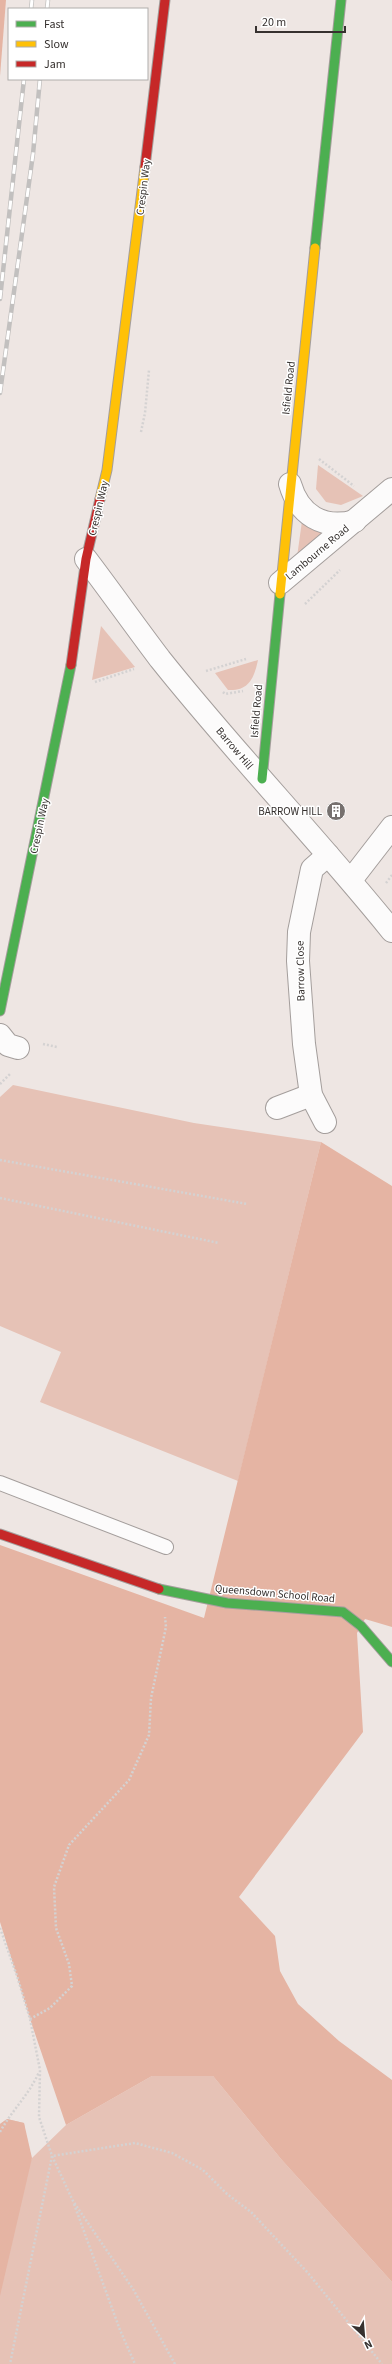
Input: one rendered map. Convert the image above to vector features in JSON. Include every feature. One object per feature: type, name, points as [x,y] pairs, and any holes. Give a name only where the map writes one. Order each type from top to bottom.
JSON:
[{"type":"street","name":"Crespin Way","points":[[0,1011],[68,686],[86,559],[107,470],[128,315],[165,0]]},
{"type":"street","name":"Isfield Road","points":[[262,779],[290,484],[341,0]]},
{"type":"street","name":"Lambourne Road","points":[[290,484],[297,503],[314,519],[335,524],[355,520]]},
{"type":"street","name":"Lambourne Road","points":[[280,583],[386,493]]},
{"type":"street","name":"Barrow Hill","points":[[86,559],[161,659],[262,779],[351,880],[392,931]]},
{"type":"street","points":[[351,880],[392,827]]},
{"type":"street","name":"Barrow Close","points":[[325,1122],[311,1095],[304,1044],[298,962],[299,932],[312,869],[328,855]]},
{"type":"street","points":[[0,1035],[8,1045],[18,1048]]},
{"type":"street","points":[[277,1108],[311,1095]]},
{"type":"street","name":"Queensdown School Road","points":[[0,1534],[165,1590],[228,1603],[343,1612],[361,1626],[392,1662]]},
{"type":"lane","points":[[0,1482],[166,1548]]},
{"type":"path","points":[[318,466],[320,451]]},
{"type":"path","points":[[319,459],[366,495],[373,489],[386,493]]},
{"type":"path","points":[[304,612],[305,604],[341,569]]},
{"type":"path","points":[[206,671],[262,655],[263,650],[274,650]]},
{"type":"path","points":[[201,665],[211,677]]},
{"type":"path","points":[[93,683],[140,667]]},
{"type":"path","points":[[220,688],[225,694],[244,691],[248,687]]},
{"type":"path","points":[[0,1160],[246,1204]]},
{"type":"path","points":[[0,1198],[219,1243]]},
{"type":"path","points":[[30,2019],[50,2008],[72,1986],[69,1964],[56,1928],[54,1887],[69,1845],[129,1780],[149,1735],[151,1698],[166,1627],[162,1603],[165,1590]]},
{"type":"path","points":[[0,1928],[30,2019],[40,2070],[40,2117],[52,2156],[73,2201],[120,2330],[135,2364]]},
{"type":"path","points":[[0,2132],[7,2119],[32,2089],[40,2070]]},
{"type":"path","points":[[52,2156],[135,2143],[172,2153],[203,2170],[227,2194],[251,2212],[308,2273],[382,2364]]},
{"type":"path","points":[[10,2364],[52,2156]]},
{"type":"path","points":[[73,2201],[133,2289],[175,2364]]},
{"type":"shaded area","points":[[0,0],[6,0],[0,76]]},
{"type":"shaded area","points":[[318,465],[363,496],[341,505],[326,502],[316,489]]},
{"type":"shaded area","points":[[302,521],[325,533],[297,557]]},
{"type":"shaded area","points":[[101,626],[135,667],[92,680]]},
{"type":"shaded area","points":[[258,660],[252,678],[249,682],[245,686],[235,690],[228,690],[215,673]]},
{"type":"shaded area","points":[[13,1085],[194,1123],[321,1142],[238,1481],[40,1402],[61,1352],[0,1326],[0,1097]]},
{"type":"shaded area","points":[[321,1142],[392,1186],[392,1627],[365,1619],[357,1633],[363,1732],[239,1897],[275,1936],[280,1971],[298,2004],[339,2041],[392,2080],[392,2282],[281,2159],[213,2076],[152,2076],[66,2125],[30,2019],[0,1922],[0,1545],[204,1618]]},
{"type":"shaded area","points":[[152,2076],[213,2076],[281,2159],[392,2282],[392,2364],[0,2364],[0,2124],[7,2119],[24,2123],[30,2163],[32,2158],[66,2125]]},
{"type":"shaded area","points":[[7,2119],[24,2123],[32,2158],[0,2296],[0,2124]]},
{"type":"railway","points":[[31,8],[32,0]]},
{"type":"railway","points":[[47,8],[48,0]]},
{"type":"railway","points":[[0,299],[24,80]]},
{"type":"railway","points":[[0,393],[33,154],[40,80]]},
{"type":"traffic: fast","points":[[315,248],[341,0]]},
{"type":"traffic: fast","points":[[262,779],[280,594]]},
{"type":"traffic: fast","points":[[0,1011],[71,665]]},
{"type":"traffic: fast","points":[[159,1589],[227,1603],[343,1612],[361,1626],[392,1662]]},
{"type":"traffic: slow","points":[[100,499],[107,470],[145,167]]},
{"type":"traffic: slow","points":[[280,594],[315,248]]},
{"type":"traffic: jam","points":[[145,167],[165,0]]},
{"type":"traffic: jam","points":[[71,665],[86,559],[100,499]]},
{"type":"traffic: jam","points":[[0,1534],[159,1589]]},
{"type":"place","name":"BARROW HILL","points":[[336,811]]}]
